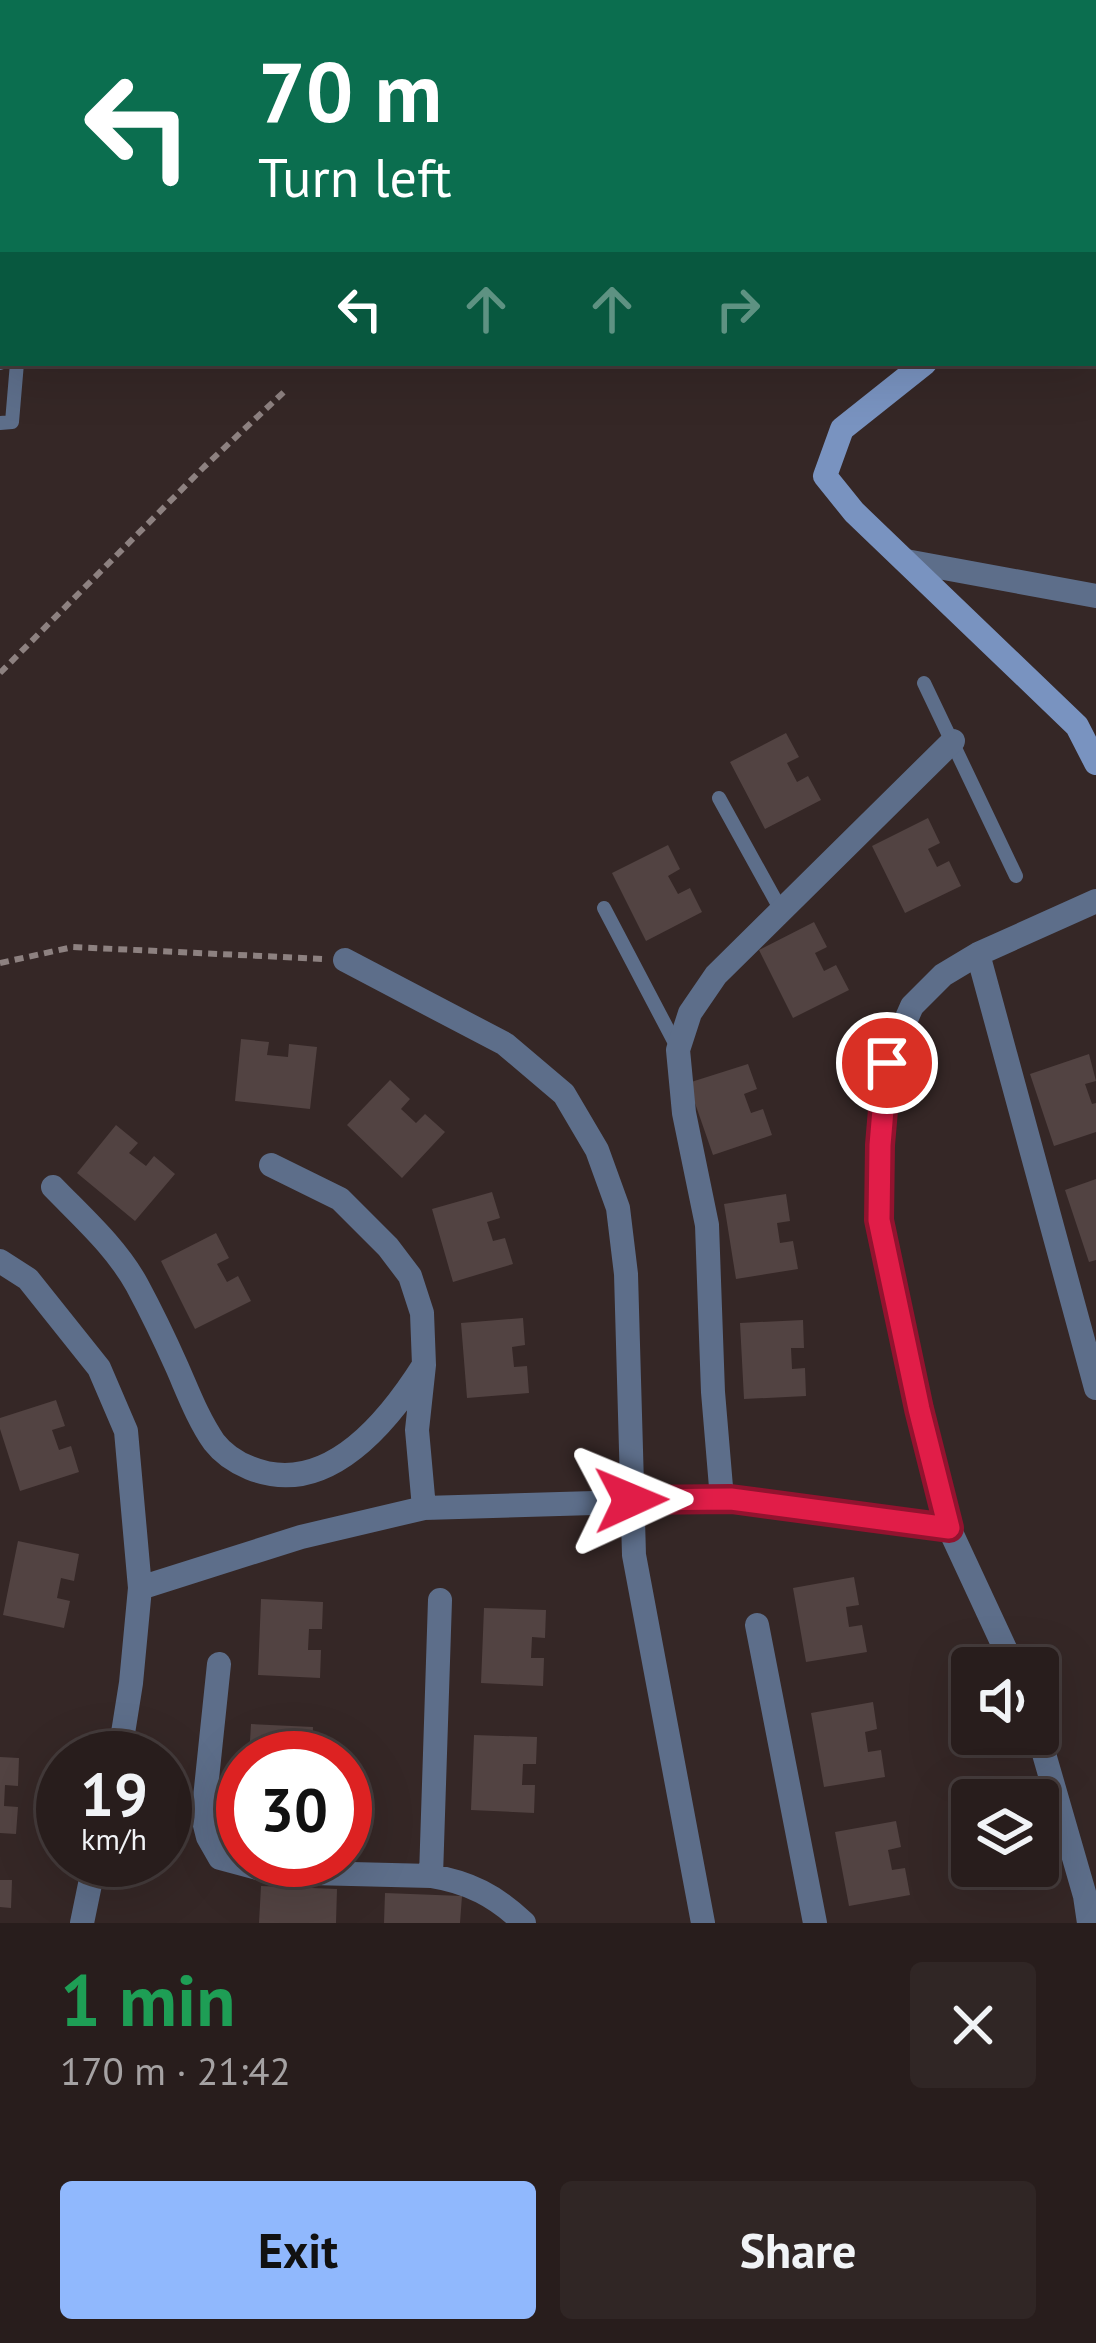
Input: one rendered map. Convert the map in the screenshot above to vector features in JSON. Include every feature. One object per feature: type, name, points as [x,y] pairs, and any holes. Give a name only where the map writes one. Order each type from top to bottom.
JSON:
[{"type":"street","points":[[921,366],[842,429],[825,476],[854,512],[1077,726],[1096,763]]},
{"type":"street","points":[[906,561],[1096,596]]},
{"type":"street","points":[[722,1499],[712,1392],[707,1225],[684,1113],[678,1050],[690,1013],[716,975],[953,742]]},
{"type":"street","points":[[1004,1647],[949,1528],[879,1220],[887,1063],[912,1006],[943,974],[1096,901]]},
{"type":"street","points":[[978,954],[1096,1388]]},
{"type":"street","points":[[345,960],[505,1044],[564,1094],[597,1150],[618,1208],[626,1274],[634,1555],[703,1923]]},
{"type":"street","points":[[271,1165],[340,1199],[410,1276],[422,1313],[424,1365],[417,1430],[424,1508]]},
{"type":"street","points":[[53,1187],[113,1248],[135,1282],[198,1414],[233,1462],[265,1474],[295,1475],[325,1466],[357,1448],[403,1397],[424,1365]]},
{"type":"street","points":[[0,1261],[28,1280],[99,1368],[126,1431],[140,1588],[123,1731]]},
{"type":"street","points":[[140,1588],[302,1538],[424,1508],[722,1499],[949,1528]]},
{"type":"street","points":[[431,1876],[440,1600]]},
{"type":"street","points":[[757,1624],[815,1923]]},
{"type":"street","points":[[219,1664],[202,1817],[220,1858],[272,1872],[456,1880],[481,1889],[524,1923]]},
{"type":"street","points":[[1044,1755],[1089,1923]]},
{"type":"street","points":[[82,1923],[89,1887]]},
{"type":"lane","points":[[0,423],[12,422],[16,366]]},
{"type":"lane","points":[[924,683],[1016,876]]},
{"type":"lane","points":[[719,798],[782,912]]},
{"type":"lane","points":[[604,908],[678,1050]]},
{"type":"path","points":[[0,673],[286,390]]},
{"type":"path","points":[[0,963],[73,947],[345,960]]},
{"type":"building","points":[[786,733],[799,757],[787,763],[797,782],[808,776],[821,800],[765,829],[730,762]]},
{"type":"building","points":[[928,818],[940,843],[928,849],[937,867],[949,861],[961,886],[905,913],[872,846]]},
{"type":"building","points":[[668,845],[680,869],[668,876],[678,894],[690,888],[702,912],[646,941],[612,873]]},
{"type":"building","points":[[814,922],[827,947],[815,953],[824,971],[836,965],[849,990],[793,1018],[759,950]]},
{"type":"building","points":[[241,1039],[269,1042],[267,1055],[288,1057],[289,1044],[317,1047],[310,1109],[235,1101]]},
{"type":"building","points":[[1089,1054],[1096,1081],[1085,1084],[1092,1104],[1096,1103],[1096,1132],[1054,1146],[1030,1074]]},
{"type":"building","points":[[748,1064],[757,1089],[744,1094],[751,1113],[763,1109],[772,1135],[713,1155],[688,1083]]},
{"type":"building","points":[[390,1080],[410,1099],[401,1109],[416,1123],[425,1114],[445,1132],[402,1178],[347,1125]]},
{"type":"building","points":[[116,1125],[138,1143],[129,1153],[146,1166],[154,1156],[175,1174],[135,1221],[77,1173]]},
{"type":"building","points":[[1096,1179],[1096,1260],[1089,1262],[1065,1190]]},
{"type":"building","points":[[492,1192],[500,1218],[487,1222],[493,1241],[505,1238],[513,1264],[453,1282],[432,1209]]},
{"type":"building","points":[[786,1194],[790,1221],[777,1223],[780,1243],[793,1241],[798,1269],[736,1279],[724,1204]]},
{"type":"building","points":[[216,1233],[229,1258],[217,1264],[227,1282],[238,1276],[251,1301],[195,1329],[161,1261]]},
{"type":"building","points":[[523,1318],[525,1345],[512,1347],[514,1367],[527,1366],[529,1393],[467,1398],[461,1323]]},
{"type":"building","points":[[803,1320],[804,1348],[791,1348],[792,1369],[805,1368],[806,1396],[744,1399],[740,1323]]},
{"type":"building","points":[[56,1400],[65,1426],[52,1430],[59,1450],[71,1446],[79,1472],[20,1491],[0,1418]]},
{"type":"building","points":[[18,1541],[79,1554],[74,1581],[61,1578],[57,1598],[70,1601],[64,1628],[3,1615]]},
{"type":"building","points":[[854,1577],[859,1605],[846,1607],[849,1627],[862,1625],[867,1652],[806,1662],[793,1588]]},
{"type":"building","points":[[261,1599],[323,1602],[322,1629],[309,1629],[308,1650],[321,1650],[320,1678],[258,1675]]},
{"type":"building","points":[[484,1608],[546,1610],[545,1638],[532,1637],[531,1658],[544,1658],[543,1686],[481,1683]]},
{"type":"building","points":[[873,1702],[877,1729],[865,1732],[868,1752],[881,1750],[885,1777],[824,1787],[811,1713]]},
{"type":"building","points":[[251,1724],[313,1727],[313,1731],[251,1731]]},
{"type":"building","points":[[474,1735],[537,1737],[536,1764],[523,1764],[522,1785],[535,1785],[534,1813],[471,1810]]},
{"type":"building","points":[[0,1757],[19,1758],[18,1786],[5,1785],[4,1806],[18,1807],[16,1834],[0,1833]]},
{"type":"building","points":[[896,1821],[901,1847],[888,1850],[892,1870],[905,1868],[910,1895],[849,1906],[835,1832]]},
{"type":"building","points":[[0,1880],[12,1880],[11,1908],[0,1907]]},
{"type":"building","points":[[261,1887],[337,1889],[336,1923],[259,1923]]},
{"type":"building","points":[[385,1893],[462,1896],[460,1923],[384,1923]]},
{"type":"route","points":[[631,1500],[731,1499],[949,1528],[879,1220],[887,1063]]}]
